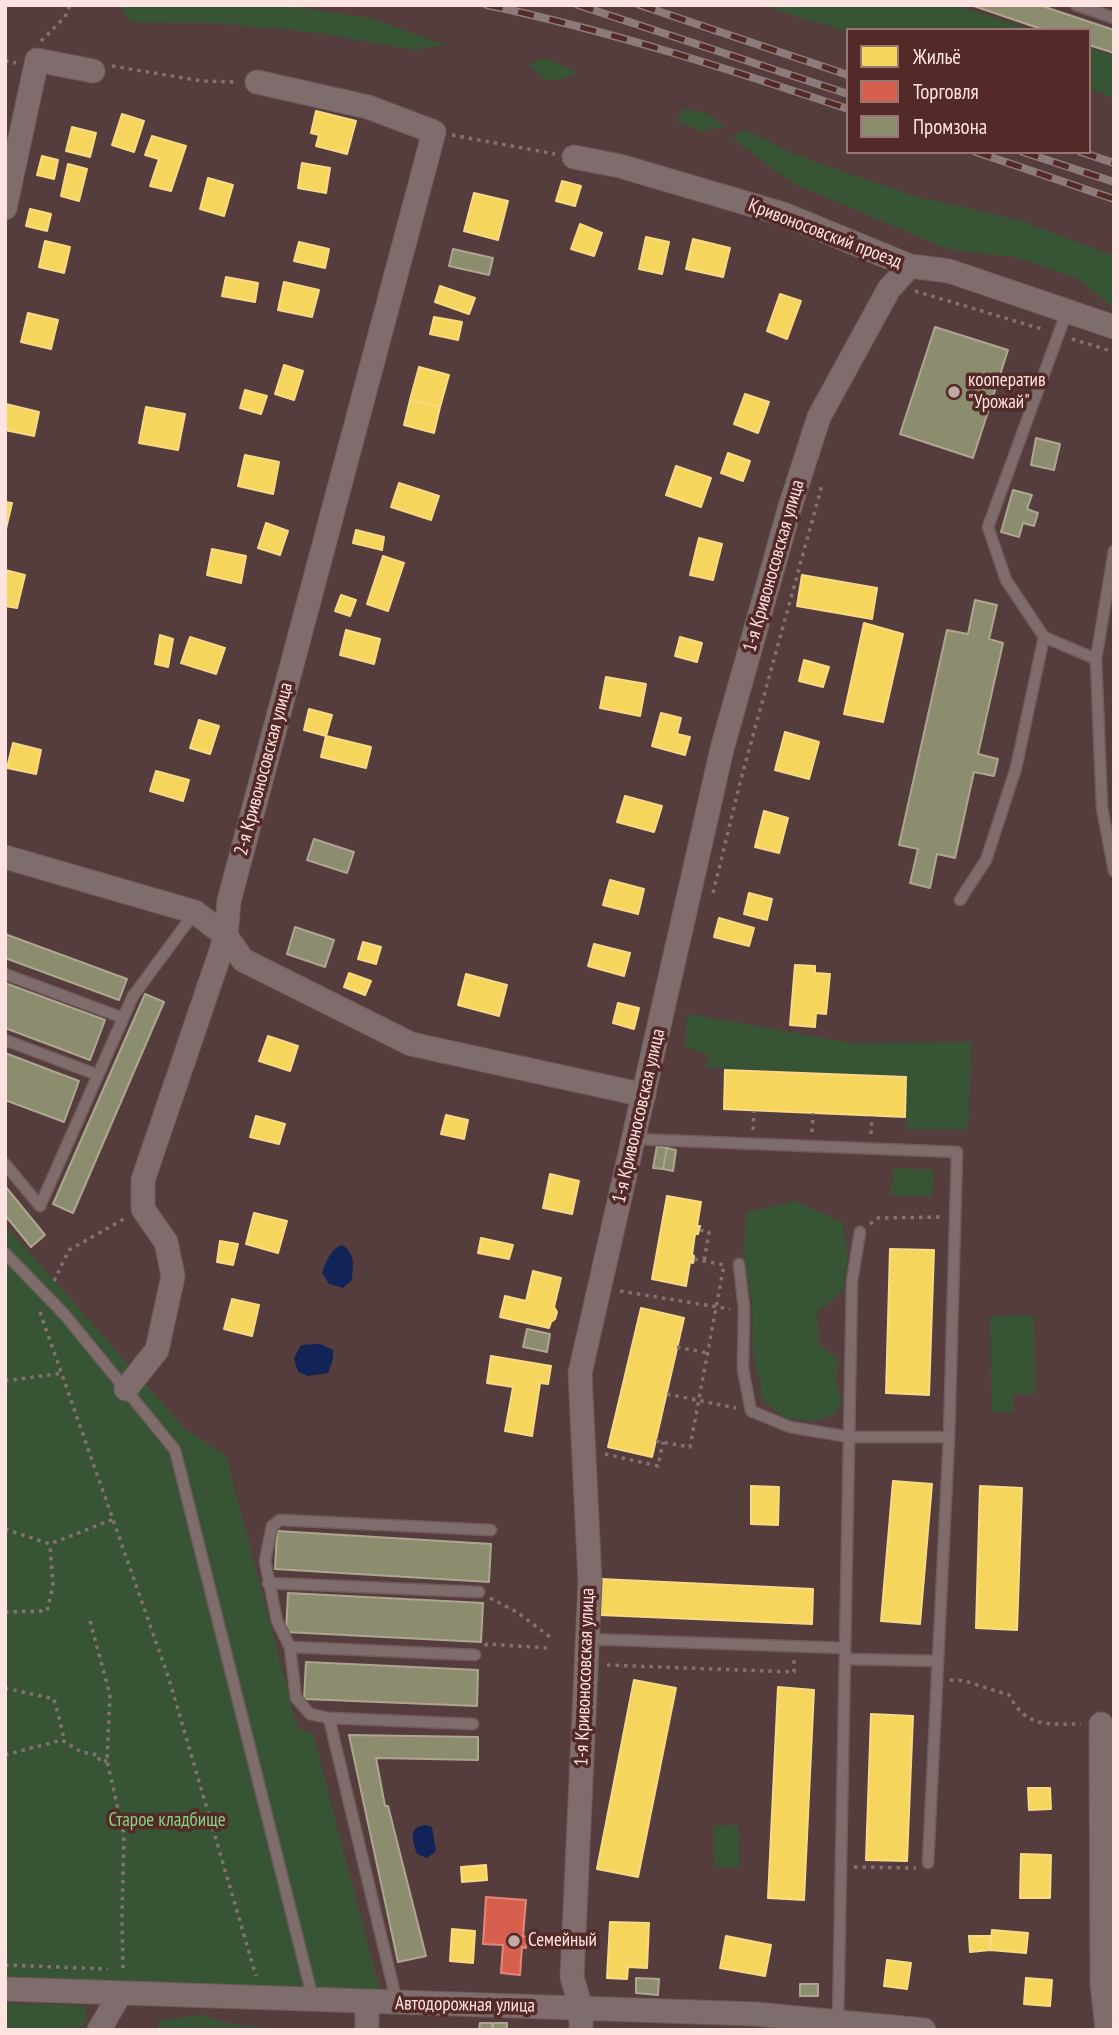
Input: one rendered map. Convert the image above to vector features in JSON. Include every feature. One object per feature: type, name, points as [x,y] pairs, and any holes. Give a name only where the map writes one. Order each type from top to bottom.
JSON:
[{"type":"street","points":[[5,208],[36,64],[93,71]]},
{"type":"street","points":[[257,82],[368,107],[434,132]]},
{"type":"street","name":"2-я Кривоносовская улица","points":[[143,1209],[144,1180],[226,936],[229,901],[434,132]]},
{"type":"street","name":"Кривоносовский проезд","points":[[574,157],[620,166],[783,214],[910,267],[949,271],[1114,327]]},
{"type":"street","name":"1-я Кривоносовская улица","points":[[581,2019],[572,1977],[590,1582],[580,1373],[722,749],[790,508],[819,416],[889,289],[910,267]]},
{"type":"street","points":[[5,857],[195,912],[226,936],[243,960],[411,1044],[643,1095]]},
{"type":"street","points":[[126,1389],[157,1350],[173,1276],[166,1242],[143,1209]]},
{"type":"street","points":[[1101,1724],[1102,1983],[1107,2030]]},
{"type":"street","name":"Автодорожная улица","points":[[5,1989],[397,2003],[581,2019],[838,2022],[923,2030]]},
{"type":"street","points":[[99,2030],[120,1994]]},
{"type":"street","points":[[367,2003],[367,2030]]},
{"type":"lane","points":[[1076,5],[1114,18]]},
{"type":"lane","points":[[1067,311],[988,527],[1006,580],[1044,637],[1096,659]]},
{"type":"lane","points":[[1114,551],[1096,659],[1102,808],[1114,871]]},
{"type":"lane","points":[[960,900],[986,860],[1008,794],[1044,637]]},
{"type":"lane","points":[[5,1164],[40,1206],[133,996],[195,912]]},
{"type":"lane","points":[[5,974],[123,1018]]},
{"type":"lane","points":[[5,1040],[98,1075]]},
{"type":"lane","points":[[634,1139],[957,1152],[949,1437],[928,1863]]},
{"type":"lane","points":[[838,2022],[852,1281],[860,1231]]},
{"type":"lane","points":[[5,1253],[65,1315],[175,1450],[313,2000]]},
{"type":"lane","points":[[739,1264],[744,1308],[743,1369],[751,1411],[790,1427],[849,1437],[949,1437]]},
{"type":"lane","points":[[473,1724],[329,1718],[310,1714],[296,1698],[290,1647],[277,1620],[265,1561],[272,1526],[280,1520],[491,1530]]},
{"type":"lane","points":[[268,1583],[479,1592]]},
{"type":"lane","points":[[587,1639],[795,1646],[845,1654],[938,1661]]},
{"type":"lane","points":[[290,1647],[475,1655]]},
{"type":"lane","points":[[329,1718],[397,2003]]},
{"type":"path","points":[[36,64],[37,46],[65,17],[70,5]]},
{"type":"path","points":[[93,71],[107,65],[202,81],[257,82]]},
{"type":"path","points":[[434,132],[574,157]]},
{"type":"path","points":[[910,294],[915,291],[927,294],[1114,352]]},
{"type":"path","points":[[712,898],[741,779],[821,485]]},
{"type":"path","points":[[44,1293],[54,1281],[69,1250],[143,1209]]},
{"type":"path","points":[[860,1231],[878,1218],[956,1217]]},
{"type":"path","points":[[700,1230],[709,1232],[704,1261]]},
{"type":"path","points":[[656,1441],[690,1447],[724,1265],[694,1259]]},
{"type":"path","points":[[615,1290],[716,1308]]},
{"type":"path","points":[[39,1311],[169,1679],[256,1977]]},
{"type":"path","points":[[677,1347],[708,1353]]},
{"type":"path","points":[[5,1381],[63,1373]]},
{"type":"path","points":[[667,1394],[751,1411]]},
{"type":"path","points":[[593,1451],[658,1466],[663,1442]]},
{"type":"path","points":[[5,1529],[50,1544],[114,1519]]},
{"type":"path","points":[[5,1612],[47,1611],[54,1586],[50,1544]]},
{"type":"path","points":[[479,1592],[517,1612],[550,1637]]},
{"type":"path","points":[[90,1621],[110,1695],[107,1761],[124,1835],[123,1970]]},
{"type":"path","points":[[475,1655],[487,1644],[549,1648]]},
{"type":"path","points":[[594,1665],[794,1672],[795,1646]]},
{"type":"path","points":[[937,1679],[965,1681],[1009,1695],[1017,1711],[1034,1721],[1101,1724]]},
{"type":"path","points":[[5,1688],[54,1699],[64,1732],[62,1740]]},
{"type":"path","points":[[5,1755],[62,1740],[81,1752],[99,1755],[99,1761],[107,1761]]},
{"type":"path","points":[[841,1867],[912,1869],[928,1863]]},
{"type":"path","points":[[5,1965],[110,1969]]},
{"type":"green space","points":[[118,5],[284,5],[370,18],[447,45],[414,50],[313,32],[209,23],[131,22]]},
{"type":"green space","points":[[758,5],[955,5],[1026,28],[846,28],[846,31]]},
{"type":"green space","points":[[1091,49],[1114,56],[1114,98],[1091,90]]},
{"type":"green space","points":[[546,58],[577,72],[566,78],[546,80],[528,64]]},
{"type":"green space","points":[[682,109],[705,112],[724,127],[702,131],[678,122]]},
{"type":"green space","points":[[746,130],[799,156],[911,195],[1019,220],[1114,256],[1114,308],[1075,277],[1016,257],[950,250],[794,184],[731,137]]},
{"type":"green space","points":[[687,1014],[853,1043],[972,1042],[968,1130],[906,1129],[907,1076],[706,1068],[708,1055],[685,1047]]},
{"type":"green space","points":[[894,1168],[934,1170],[932,1197],[890,1195]]},
{"type":"green space","points":[[795,1201],[843,1223],[848,1261],[843,1290],[817,1312],[819,1345],[838,1360],[836,1381],[842,1403],[834,1415],[813,1421],[784,1418],[763,1400],[753,1353],[752,1303],[743,1251],[747,1212]]},
{"type":"green space","name":"Старое кладбище","points":[[5,1225],[185,1429],[226,1456],[298,1729],[313,1733],[381,1995],[5,1976]]},
{"type":"green space","points":[[1034,1315],[1035,1394],[1013,1394],[1013,1412],[992,1413],[990,1316]]},
{"type":"green space","points":[[738,1825],[740,1867],[715,1868],[713,1826]]},
{"type":"green space","points":[[5,2003],[85,2007],[87,2023],[73,2030],[5,2030]]},
{"type":"green space","points":[[202,2015],[227,2023],[273,2030],[157,2030],[159,2020]]},
{"type":"water","points":[[342,1245],[350,1252],[353,1265],[352,1280],[343,1288],[329,1284],[322,1272],[332,1252]]},
{"type":"water","points":[[320,1344],[333,1350],[328,1373],[308,1376],[298,1372],[294,1358],[301,1345]]},
{"type":"water","points":[[426,1825],[432,1827],[436,1851],[427,1858],[417,1854],[413,1835],[416,1829]]},
{"type":"building: Жильё","points":[[316,111],[356,121],[347,154],[316,146],[319,135],[311,133]]},
{"type":"building: Жильё","points":[[122,114],[144,121],[134,152],[112,145]]},
{"type":"building: Жильё","points":[[72,127],[96,133],[90,157],[66,151]]},
{"type":"building: Жильё","points":[[152,136],[186,146],[171,191],[150,186],[159,159],[145,155]]},
{"type":"building: Жильё","points":[[42,156],[58,160],[54,179],[37,175]]},
{"type":"building: Жильё","points":[[302,163],[330,168],[326,193],[298,188]]},
{"type":"building: Жильё","points":[[68,164],[87,169],[79,201],[61,196]]},
{"type":"building: Жильё","points":[[208,178],[233,185],[224,216],[200,209]]},
{"type":"building: Жильё","points":[[562,181],[581,186],[575,206],[556,201]]},
{"type":"building: Жильё","points":[[474,193],[508,201],[498,240],[464,231]]},
{"type":"building: Жильё","points":[[30,209],[51,214],[47,231],[26,226]]},
{"type":"building: Жильё","points":[[580,224],[602,233],[594,256],[571,249]]},
{"type":"building: Жильё","points":[[646,237],[669,242],[662,274],[639,269]]},
{"type":"building: Жильё","points":[[693,239],[730,248],[723,277],[686,269]]},
{"type":"building: Жильё","points":[[45,241],[70,247],[64,273],[39,267]]},
{"type":"building: Жильё","points":[[299,242],[329,249],[325,268],[294,261]]},
{"type":"building: Жильё","points":[[226,277],[258,283],[255,302],[222,296]]},
{"type":"building: Жильё","points":[[284,282],[319,290],[312,317],[278,310]]},
{"type":"building: Жильё","points":[[440,286],[475,298],[469,314],[435,302]]},
{"type":"building: Жильё","points":[[780,294],[801,301],[787,339],[767,331]]},
{"type":"building: Жильё","points":[[28,313],[58,320],[51,349],[21,342]]},
{"type":"building: Жильё","points":[[434,317],[462,322],[458,340],[430,334]]},
{"type":"building: Жильё","points":[[284,365],[303,371],[294,400],[275,394]]},
{"type":"building: Жильё","points":[[419,367],[449,375],[440,407],[410,400]]},
{"type":"building: Жильё","points":[[245,390],[267,396],[261,414],[240,408]]},
{"type":"building: Жильё","points":[[745,394],[769,402],[758,433],[734,424]]},
{"type":"building: Жильё","points":[[410,400],[440,407],[434,433],[404,425]]},
{"type":"building: Жильё","points":[[6,404],[39,412],[34,436],[5,430]]},
{"type":"building: Жильё","points":[[146,407],[185,414],[178,450],[139,443]]},
{"type":"building: Жильё","points":[[728,453],[750,461],[743,481],[721,473]]},
{"type":"building: Жильё","points":[[245,455],[279,462],[273,494],[238,486]]},
{"type":"building: Жильё","points":[[676,466],[711,478],[701,507],[666,495]]},
{"type":"building: Жильё","points":[[399,483],[439,496],[431,520],[391,507]]},
{"type":"building: Жильё","points":[[5,502],[12,503],[6,529],[5,529]]},
{"type":"building: Жильё","points":[[266,523],[288,531],[280,555],[258,548]]},
{"type":"building: Жильё","points":[[356,530],[384,537],[382,550],[353,543]]},
{"type":"building: Жильё","points":[[699,538],[722,544],[713,580],[690,575]]},
{"type":"building: Жильё","points":[[212,549],[246,556],[241,583],[207,575]]},
{"type":"building: Жильё","points":[[383,556],[404,563],[388,611],[367,604]]},
{"type":"building: Жильё","points":[[5,570],[25,575],[17,608],[5,606]]},
{"type":"building: Жильё","points":[[802,575],[877,588],[872,619],[797,606]]},
{"type":"building: Жильё","points":[[341,595],[356,600],[350,616],[335,611]]},
{"type":"building: Жильё","points":[[864,623],[903,634],[883,722],[844,714]]},
{"type":"building: Жильё","points":[[346,630],[380,639],[374,664],[340,655]]},
{"type":"building: Жильё","points":[[160,635],[173,639],[168,667],[155,664]]},
{"type":"building: Жильё","points":[[190,637],[225,648],[216,674],[181,663]]},
{"type":"building: Жильё","points":[[680,637],[702,643],[697,662],[675,656]]},
{"type":"building: Жильё","points":[[804,660],[829,667],[823,687],[799,681]]},
{"type":"building: Жильё","points":[[606,677],[646,684],[640,716],[600,708]]},
{"type":"building: Жильё","points":[[309,709],[332,715],[326,736],[304,730]]},
{"type":"building: Жильё","points":[[661,713],[681,718],[677,734],[690,737],[685,755],[652,746]]},
{"type":"building: Жильё","points":[[199,720],[219,726],[210,754],[190,748]]},
{"type":"building: Жильё","points":[[785,732],[819,742],[809,779],[775,770]]},
{"type":"building: Жильё","points":[[326,736],[371,747],[366,768],[321,757]]},
{"type":"building: Жильё","points":[[13,743],[41,750],[36,774],[7,768]]},
{"type":"building: Жильё","points":[[156,771],[189,780],[183,801],[150,791]]},
{"type":"building: Жильё","points":[[625,796],[662,806],[654,832],[617,822]]},
{"type":"building: Жильё","points":[[764,811],[788,818],[779,853],[755,847]]},
{"type":"building: Жильё","points":[[610,880],[644,889],[638,914],[603,905]]},
{"type":"building: Жильё","points":[[749,893],[772,899],[767,920],[744,914]]},
{"type":"building: Жильё","points":[[719,918],[754,928],[749,946],[714,937]]},
{"type":"building: Жильё","points":[[363,942],[381,947],[376,964],[358,959]]},
{"type":"building: Жильё","points":[[594,944],[630,953],[624,976],[588,966]]},
{"type":"building: Жильё","points":[[795,965],[815,966],[815,973],[830,974],[826,1014],[816,1013],[815,1027],[790,1025]]},
{"type":"building: Жильё","points":[[349,973],[371,981],[365,995],[344,987]]},
{"type":"building: Жильё","points":[[466,974],[507,985],[499,1016],[458,1005]]},
{"type":"building: Жильё","points":[[618,1003],[639,1008],[634,1029],[613,1023]]},
{"type":"building: Жильё","points":[[268,1036],[298,1046],[290,1071],[259,1061]]},
{"type":"building: Жильё","points":[[725,1070],[906,1077],[905,1117],[724,1109]]},
{"type":"building: Жильё","points":[[446,1115],[468,1120],[464,1139],[441,1134]]},
{"type":"building: Жильё","points":[[256,1116],[285,1124],[279,1144],[250,1137]]},
{"type":"building: Жильё","points":[[550,1174],[579,1181],[572,1214],[543,1208]]},
{"type":"building: Жильё","points":[[667,1196],[701,1202],[697,1226],[700,1226],[698,1234],[695,1234],[692,1255],[694,1259],[693,1263],[690,1262],[686,1286],[652,1279]]},
{"type":"building: Жильё","points":[[254,1213],[287,1221],[278,1253],[246,1244]]},
{"type":"building: Жильё","points":[[481,1238],[513,1245],[509,1259],[478,1253]]},
{"type":"building: Жильё","points":[[220,1241],[238,1244],[233,1265],[217,1262]]},
{"type":"building: Жильё","points":[[890,1249],[934,1250],[929,1395],[886,1393]]},
{"type":"building: Жильё","points":[[533,1271],[561,1278],[554,1307],[557,1312],[549,1328],[500,1317],[505,1296],[526,1301]]},
{"type":"building: Жильё","points":[[232,1299],[259,1305],[252,1336],[224,1329]]},
{"type":"building: Жильё","points":[[641,1308],[684,1318],[652,1457],[608,1447]]},
{"type":"building: Жильё","points":[[491,1356],[551,1366],[548,1384],[540,1383],[532,1436],[505,1431],[513,1387],[487,1383]]},
{"type":"building: Жильё","points":[[893,1481],[932,1484],[920,1624],[881,1621]]},
{"type":"building: Жильё","points":[[751,1486],[779,1487],[778,1525],[751,1524]]},
{"type":"building: Жильё","points":[[980,1486],[1022,1488],[1017,1630],[976,1628]]},
{"type":"building: Жильё","points":[[601,1579],[813,1589],[812,1624],[600,1615]]},
{"type":"building: Жильё","points":[[634,1680],[676,1688],[638,1877],[597,1869]]},
{"type":"building: Жильё","points":[[778,1687],[814,1690],[804,1900],[768,1898]]},
{"type":"building: Жильё","points":[[871,1714],[913,1716],[907,1861],[866,1860]]},
{"type":"building: Жильё","points":[[1028,1788],[1050,1788],[1051,1809],[1029,1810]]},
{"type":"building: Жильё","points":[[1021,1854],[1051,1855],[1050,1898],[1020,1898]]},
{"type":"building: Жильё","points":[[486,1865],[487,1880],[462,1882],[461,1867]]},
{"type":"building: Жильё","points":[[610,1922],[649,1923],[647,1968],[628,1967],[627,1979],[607,1978]]},
{"type":"building: Жильё","points":[[452,1929],[475,1931],[473,1963],[450,1961]]},
{"type":"building: Жильё","points":[[992,1930],[1028,1933],[1026,1953],[990,1950]]},
{"type":"building: Жильё","points":[[726,1936],[771,1945],[765,1976],[720,1968]]},
{"type":"building: Жильё","points":[[969,1936],[990,1936],[990,1950],[970,1952]]},
{"type":"building: Жильё","points":[[887,1960],[911,1963],[907,1989],[884,1986]]},
{"type":"building: Жильё","points":[[1026,1978],[1052,1980],[1050,2006],[1024,2004]]},
{"type":"building: Торговля","points":[[486,1897],[526,1900],[523,1936],[527,1937],[526,1948],[522,1947],[520,1975],[501,1973],[503,1945],[483,1944]]},
{"type":"building: Промзона","points":[[971,5],[1039,5],[1114,30],[1114,53],[1091,46],[1091,28],[1038,28]]},
{"type":"building: Промзона","points":[[453,249],[493,258],[489,275],[449,266]]},
{"type":"building: Промзона","name":"кооператив \"Урожай\"","points":[[935,327],[1008,350],[973,458],[900,434]]},
{"type":"building: Промзона","points":[[1036,438],[1060,444],[1054,470],[1031,465]]},
{"type":"building: Промзона","points":[[1013,490],[1032,495],[1027,509],[1038,513],[1034,526],[1023,523],[1019,537],[1001,532]]},
{"type":"building: Промзона","points":[[975,600],[997,605],[989,639],[1003,643],[978,754],[998,759],[994,776],[974,772],[955,858],[937,854],[930,888],[910,883],[918,849],[899,845],[947,630],[968,634]]},
{"type":"building: Промзона","points":[[314,839],[354,852],[347,873],[307,860]]},
{"type":"building: Промзона","points":[[295,927],[334,940],[325,967],[287,954]]},
{"type":"building: Промзона","points":[[5,934],[127,979],[119,1000],[5,958]]},
{"type":"building: Промзона","points":[[5,983],[105,1020],[90,1060],[5,1028]]},
{"type":"building: Промзона","points":[[145,994],[164,1002],[73,1213],[53,1204]]},
{"type":"building: Промзона","points":[[5,1053],[79,1081],[64,1122],[5,1100]]},
{"type":"building: Промзона","points":[[657,1146],[667,1148],[663,1169],[653,1168]]},
{"type":"building: Промзона","points":[[667,1148],[676,1150],[673,1171],[663,1169]]},
{"type":"building: Промзона","points":[[5,1186],[45,1235],[31,1247],[5,1215]]},
{"type":"building: Промзона","points":[[527,1329],[550,1334],[547,1352],[523,1347]]},
{"type":"building: Промзона","points":[[277,1531],[491,1544],[489,1582],[275,1569]]},
{"type":"building: Промзона","points":[[288,1593],[483,1603],[481,1642],[286,1632]]},
{"type":"building: Промзона","points":[[306,1662],[478,1670],[477,1706],[304,1699]]},
{"type":"building: Промзона","points":[[349,1735],[478,1737],[478,1760],[376,1758],[385,1806],[388,1806],[426,1956],[398,1962]]},
{"type":"building: Промзона","points":[[636,1978],[659,1979],[658,1995],[636,1993]]},
{"type":"building: Промзона","points":[[800,1984],[818,1984],[818,1996],[800,1996]]},
{"type":"building: Промзона","points":[[480,2023],[492,2023],[492,2030],[479,2030]]},
{"type":"building: Промзона","points":[[493,2023],[507,2023],[507,2030],[493,2030]]},
{"type":"railway","points":[[487,5],[669,52],[846,108]]},
{"type":"railway","points":[[578,5],[846,93]]},
{"type":"railway","points":[[640,5],[846,74]]},
{"type":"railway","points":[[982,154],[1114,199]]},
{"type":"railway","points":[[1029,154],[1114,182]]},
{"type":"railway","points":[[1087,154],[1114,163]]},
{"type":"place","name":"кооператив \"Урожай\"","points":[[954,392]]},
{"type":"place","name":"Семейный","points":[[514,1941]]}]
